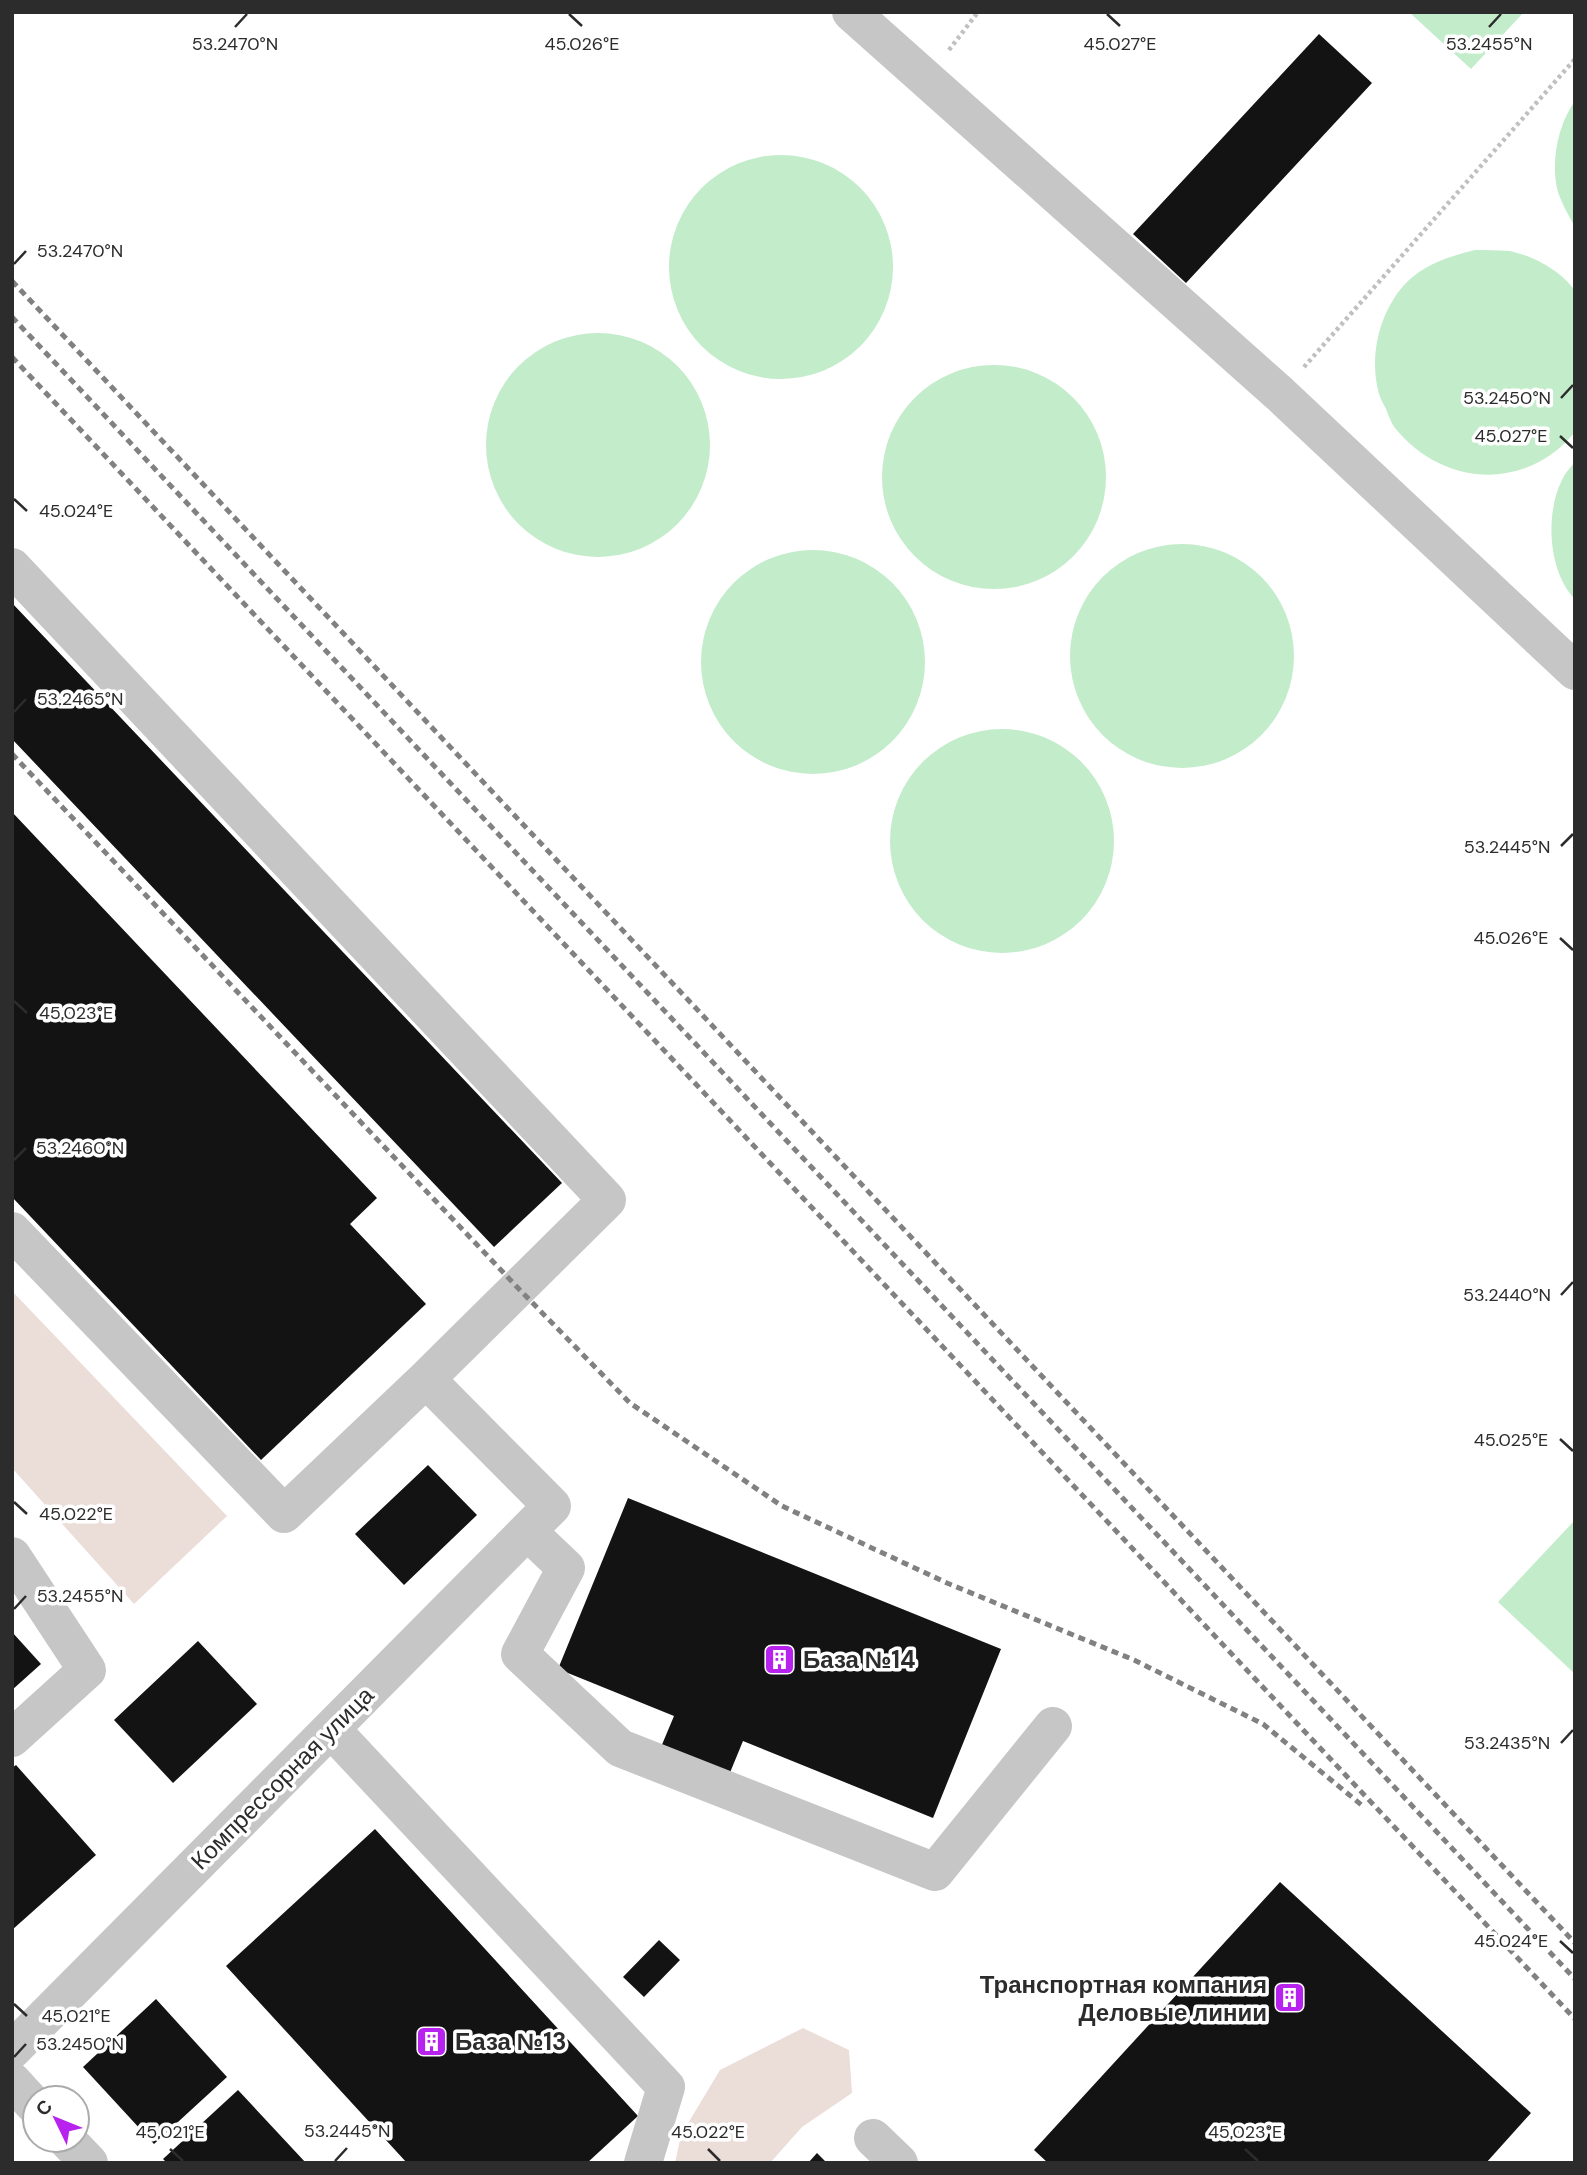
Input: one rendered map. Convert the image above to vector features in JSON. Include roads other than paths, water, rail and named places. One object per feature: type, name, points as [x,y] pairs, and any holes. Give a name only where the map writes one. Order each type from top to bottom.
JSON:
[{"type":"street","points":[[851,12],[1280,394],[1575,671]]},
{"type":"street","points":[[12,567],[607,1200],[426,1379],[284,1514],[12,1231]]},
{"type":"street","points":[[426,1379],[540,1518],[566,1568],[520,1654],[620,1748],[935,1872],[1053,1726]]},
{"type":"street","name":"Компрессорная улица","points":[[14,2043],[540,1518]]},
{"type":"street","points":[[12,1556],[87,1670],[12,1738]]},
{"type":"street","points":[[331,1729],[666,2087],[643,2163]]},
{"type":"railway","points":[[12,281],[1575,1943]]},
{"type":"railway","points":[[12,317],[1575,1979]]},
{"type":"railway","points":[[12,357],[1575,2019]]},
{"type":"railway","points":[[12,754],[630,1403],[782,1506],[947,1583],[1134,1660],[1263,1724],[1364,1807]]},
{"type":"place","name":"База №14","points":[[780,1659]]},
{"type":"place","name":"Транспортная компания Деловые линии","points":[[1290,1998]]},
{"type":"place","name":"База №13","points":[[432,2041]]}]
